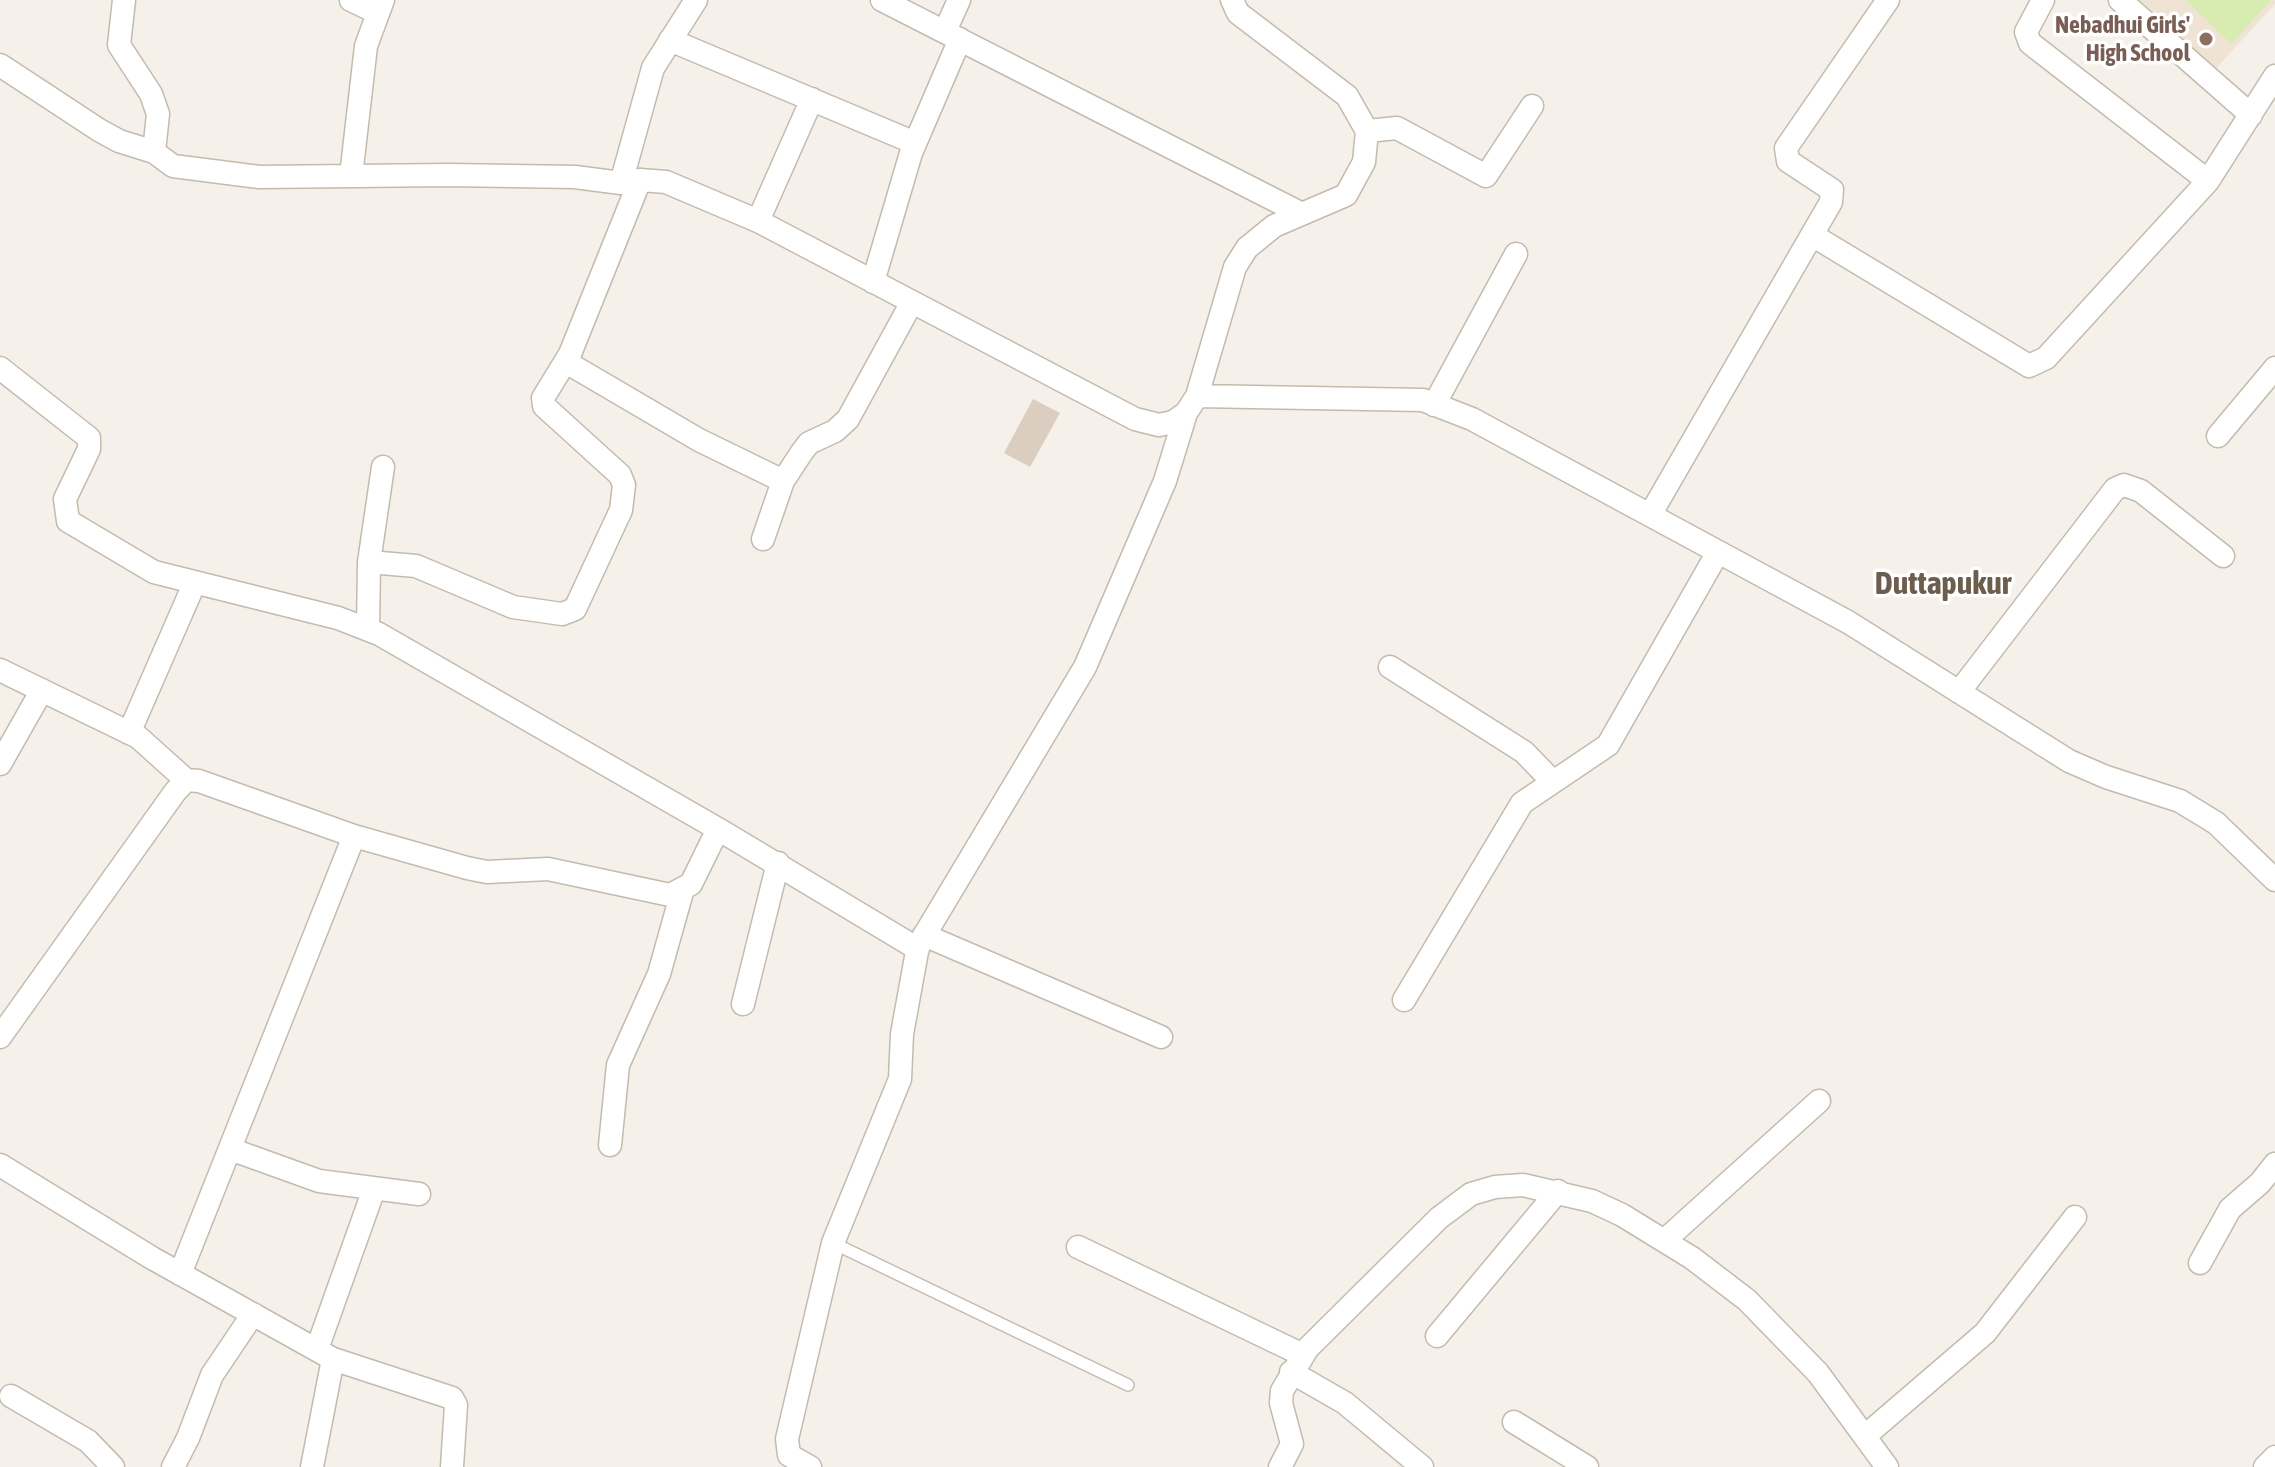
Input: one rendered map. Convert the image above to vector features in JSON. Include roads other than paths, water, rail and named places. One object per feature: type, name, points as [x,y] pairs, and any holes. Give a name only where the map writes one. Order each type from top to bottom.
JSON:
[{"type":"street","points":[[124,0],[119,45],[151,94],[158,114],[154,152]]},
{"type":"street","points":[[351,0],[381,6],[363,59],[351,176]]},
{"type":"street","points":[[369,562],[416,566],[513,607],[562,614],[575,609],[625,497],[620,475],[544,406],[543,398],[566,362],[630,181],[647,84],[696,0]]},
{"type":"street","points":[[882,0],[1302,214]]},
{"type":"street","points":[[873,282],[952,35],[959,0]]},
{"type":"street","points":[[810,1467],[789,1455],[787,1439],[833,1243],[900,1079],[902,1034],[921,942],[1085,667],[1165,481],[1235,267],[1262,234],[1346,195],[1364,162],[1367,131],[1347,96],[1238,13],[1232,0]]},
{"type":"street","points":[[1650,515],[1831,202],[1832,190],[1788,161],[1786,148],[1888,0]]},
{"type":"street","points":[[2043,0],[2026,32],[2030,43],[2208,181]]},
{"type":"street","points":[[2120,0],[2251,115]]},
{"type":"street","points":[[670,40],[915,143]]},
{"type":"street","points":[[0,65],[99,130],[119,141],[154,152],[173,166],[245,175],[575,177],[666,182],[758,221],[1135,419],[1159,425],[1192,404],[1423,400],[1472,419],[1848,622],[2069,761],[2106,777],[2180,801],[2204,816],[2275,880]]},
{"type":"street","points":[[1812,235],[2029,366],[2046,358],[2208,181],[2275,76]]},
{"type":"street","points":[[758,221],[812,99]]},
{"type":"street","points":[[1367,131],[1397,128],[1486,176],[1532,106]]},
{"type":"street","points":[[1434,405],[1516,254]]},
{"type":"street","points":[[763,539],[783,481],[809,443],[835,431],[848,419],[912,302]]},
{"type":"street","points":[[566,362],[699,440],[783,481]]},
{"type":"street","points":[[0,368],[89,438],[89,449],[65,499],[68,521],[134,563],[368,629],[921,942],[1161,1037]]},
{"type":"street","points":[[2218,436],[2275,368]]},
{"type":"street","points":[[368,629],[369,562],[383,467]]},
{"type":"street","points":[[1959,692],[2115,489],[2124,485],[2141,491],[2223,556]]},
{"type":"street","points":[[1404,1000],[1522,803],[1608,745],[1718,552]]},
{"type":"street","points":[[129,733],[195,582]]},
{"type":"street","points":[[1390,667],[1524,752],[1553,782]]},
{"type":"street","points":[[0,670],[129,733],[186,780],[199,781],[354,836],[467,868],[487,872],[548,869],[670,895],[682,892],[691,884],[718,829]]},
{"type":"street","points":[[0,764],[42,690]]},
{"type":"street","points":[[0,1037],[186,780]]},
{"type":"street","points":[[180,1274],[354,836]]},
{"type":"street","points":[[743,1004],[778,863]]},
{"type":"street","points":[[610,1145],[618,1065],[659,974],[682,892]]},
{"type":"street","points":[[1665,1240],[1819,1101]]},
{"type":"street","points":[[230,1149],[319,1181],[419,1194]]},
{"type":"street","points":[[2200,1263],[2230,1209],[2260,1183],[2275,1164]]},
{"type":"street","points":[[0,1165],[180,1274],[325,1354],[452,1398],[456,1405],[452,1467]]},
{"type":"street","points":[[1280,1467],[1292,1444],[1281,1403],[1282,1391],[1297,1363],[1439,1218],[1471,1194],[1495,1187],[1523,1185],[1558,1191],[1602,1205],[1665,1240],[1763,1314],[1818,1373],[1887,1467]]},
{"type":"street","points":[[312,1467],[325,1354],[374,1189]]},
{"type":"street","points":[[1437,1336],[1558,1191]]},
{"type":"street","points":[[1865,1436],[1985,1333],[2075,1217]]},
{"type":"street","points":[[1078,1247],[1297,1363],[1422,1467]]},
{"type":"street","points":[[173,1467],[188,1438],[212,1375],[253,1314]]},
{"type":"street","points":[[11,1396],[88,1441],[113,1467]]},
{"type":"street","points":[[1514,1422],[1587,1467]]},
{"type":"street","points":[[2265,1467],[2275,1457]]},
{"type":"lane","points":[[833,1243],[1128,1385]]},
{"type":"place","name":"Nebadhui Girls' High School","points":[[2206,39]]},
{"type":"district","name":"Duttapukur","points":[[1943,584]]}]
